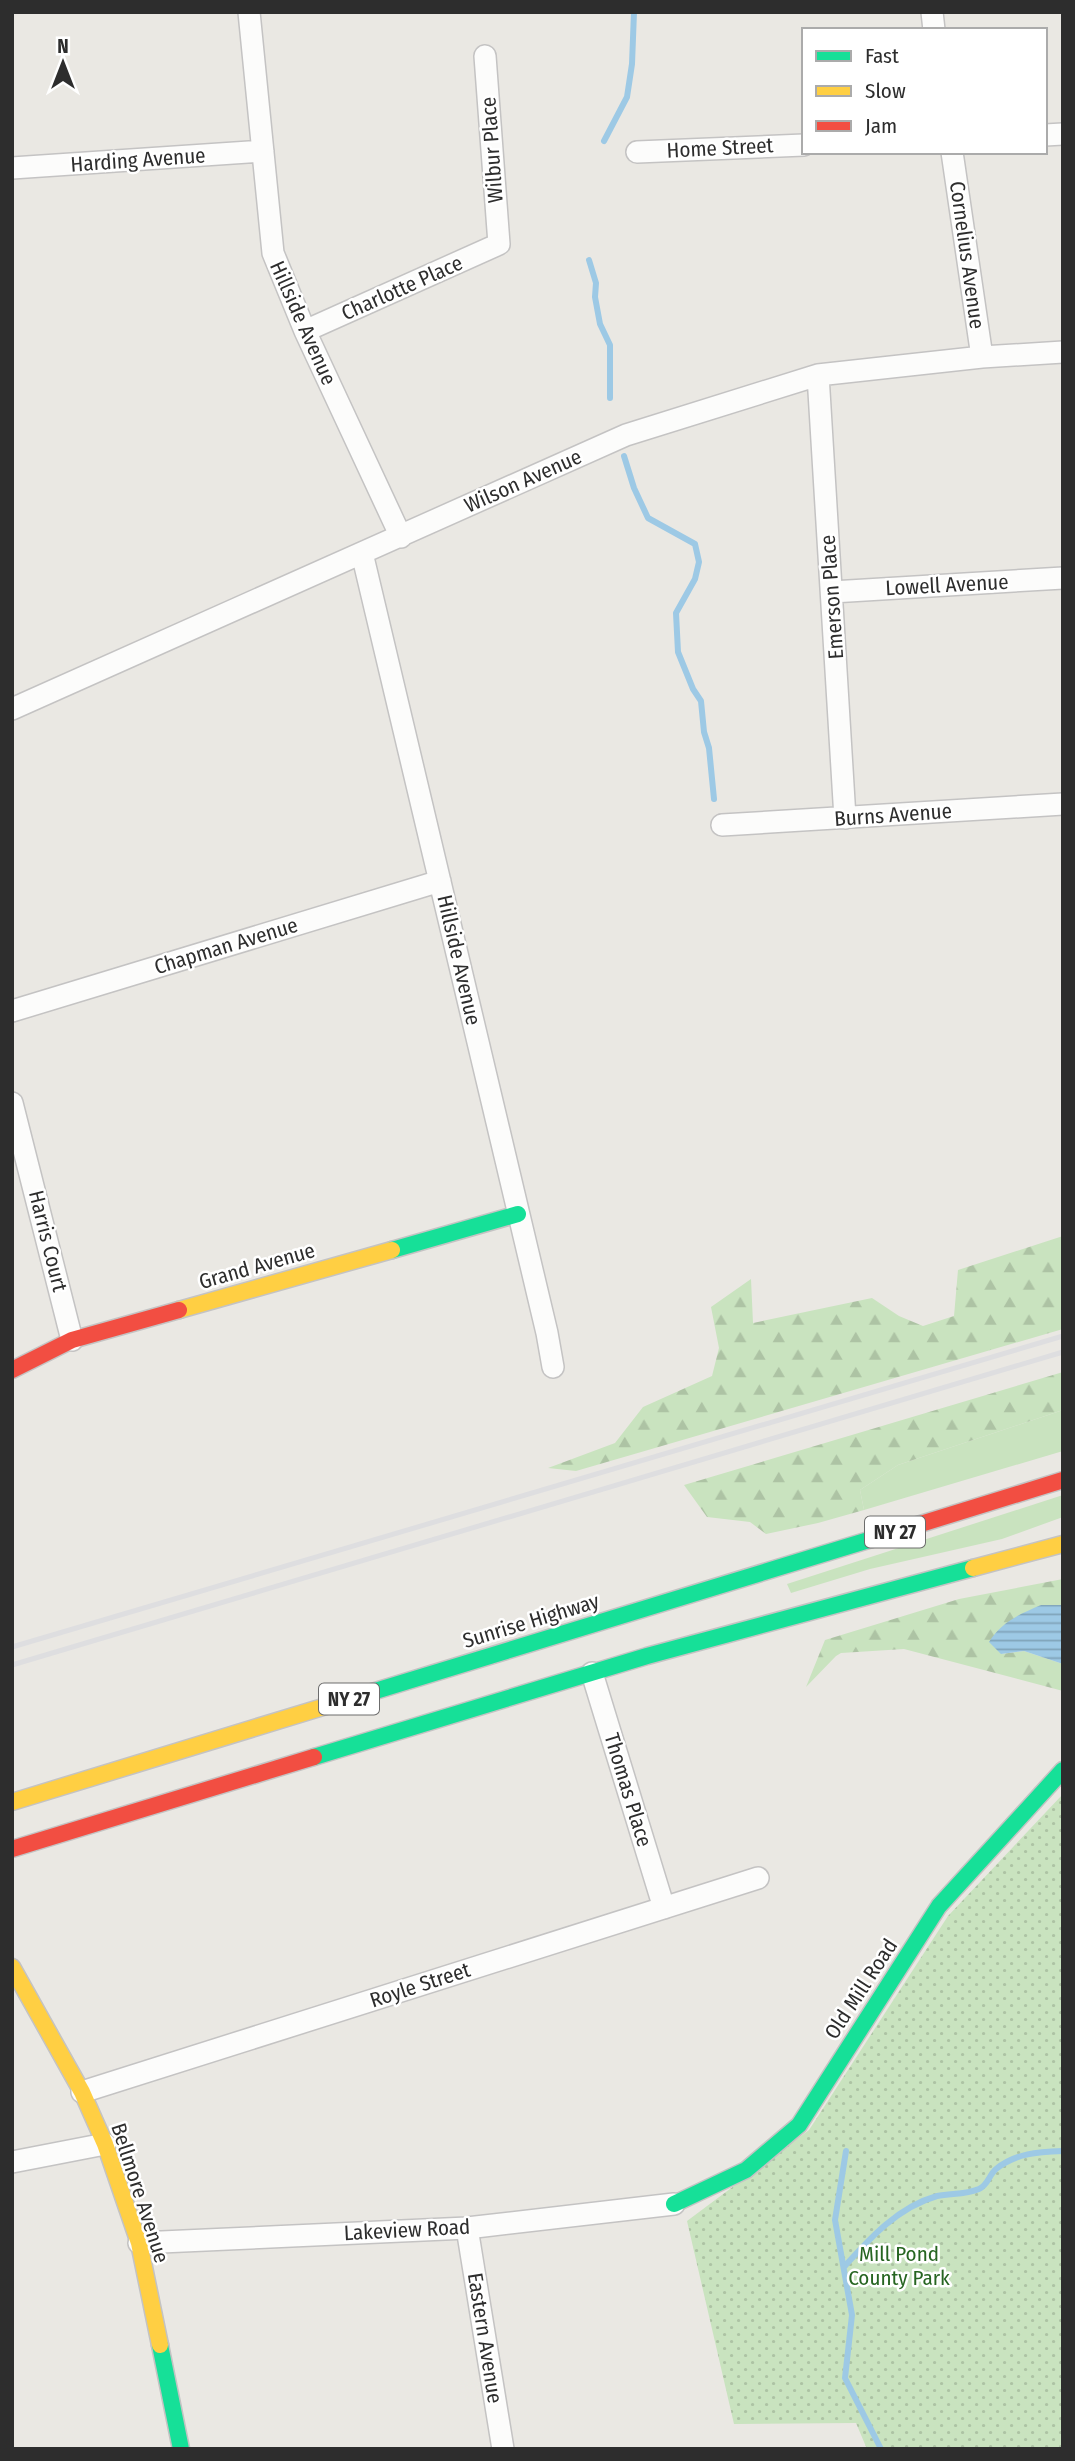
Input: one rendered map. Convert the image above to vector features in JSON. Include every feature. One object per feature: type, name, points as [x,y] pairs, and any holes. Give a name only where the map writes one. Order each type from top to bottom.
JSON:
[{"type":"main road","name":"Grand Avenue","points":[[12,1370],[72,1340],[518,1214]]},
{"type":"main road","name":"Sunrise Highway","points":[[12,1802],[1063,1480]]},
{"type":"main road","name":"NY 27","points":[[12,1849],[647,1656],[1063,1544]]},
{"type":"main road","name":"Old Mill Road","points":[[674,2204],[746,2169],[799,2125],[939,1906],[1063,1770]]},
{"type":"main road","name":"Bellmore Avenue","points":[[12,1967],[82,2092],[105,2144],[139,2243],[181,2449]]},
{"type":"street","name":"Hillside Avenue","points":[[249,12],[273,253],[305,331],[401,537]]},
{"type":"street","name":"Wilbur Place","points":[[485,55],[499,244]]},
{"type":"street","name":"Home Street","points":[[637,152],[802,145]]},
{"type":"street","name":"Harding Avenue","points":[[12,168],[263,151]]},
{"type":"street","name":"Cornelius Avenue","points":[[952,154],[982,357]]},
{"type":"street","name":"Charlotte Place","points":[[305,331],[499,244]]},
{"type":"street","name":"Wilson Avenue","points":[[12,709],[626,435],[818,375],[982,357],[1063,352]]},
{"type":"street","name":"Emerson Place","points":[[818,375],[845,818]]},
{"type":"street","name":"Hillside Avenue","points":[[362,553],[553,1367]]},
{"type":"street","name":"Lowell Avenue","points":[[832,592],[1063,578]]},
{"type":"street","name":"Burns Avenue","points":[[722,825],[1063,804]]},
{"type":"street","name":"Chapman Avenue","points":[[12,1011],[440,881]]},
{"type":"street","name":"Harris Court","points":[[12,1103],[72,1340]]},
{"type":"street","points":[[635,1611],[647,1656]]},
{"type":"street","name":"Thomas Place","points":[[592,1672],[664,1908]]},
{"type":"street","name":"Royle Street","points":[[82,2092],[758,1878]]},
{"type":"street","points":[[12,2162],[105,2144]]},
{"type":"street","name":"Lakeview Road","points":[[139,2243],[467,2228],[674,2204]]},
{"type":"street","name":"Eastern Avenue","points":[[467,2228],[503,2449]]},
{"type":"green space","points":[[1063,1236],[1063,1329],[576,1471],[548,1468],[615,1443],[643,1407],[712,1376],[719,1348],[711,1307],[751,1279],[753,1323],[872,1298],[899,1316],[923,1326],[954,1316],[958,1270]]},
{"type":"green space","points":[[1063,1372],[1063,1410],[898,1465],[860,1490],[864,1510],[766,1534],[750,1522],[707,1517],[684,1485]]},
{"type":"green space","points":[[1063,1410],[1063,1451],[864,1510],[860,1490],[898,1465]]},
{"type":"green space","points":[[1063,1495],[1063,1517],[1002,1539],[870,1569],[791,1593],[787,1584]]},
{"type":"green space","points":[[1063,1579],[1063,1605],[1041,1605],[1001,1654],[1024,1651],[1063,1664],[1063,1691],[904,1649],[841,1653],[806,1687],[825,1640],[959,1599]]},
{"type":"green space","name":"Mill Pond County Park","points":[[1063,1794],[1063,2449],[867,2449],[856,2423],[734,2424],[687,2221],[809,2130],[948,1916]]},
{"type":"water","points":[[1041,1605],[1063,1605],[1063,1664],[1024,1651],[1001,1654],[989,1642],[1005,1624]]},
{"type":"waterway","points":[[604,141],[627,97],[632,64],[634,12]]},
{"type":"waterway","points":[[589,260],[596,283],[595,297],[600,324],[610,345],[610,398]]},
{"type":"waterway","points":[[624,456],[634,488],[648,518],[695,544],[699,562],[695,579],[676,613],[678,652],[693,689],[701,701],[714,799]]},
{"type":"waterway","points":[[846,2151],[835,2220],[852,2315],[845,2378],[881,2449]]},
{"type":"waterway","points":[[844,2267],[897,2216],[923,2201],[979,2189],[996,2169],[1019,2157],[1063,2151]]},
{"type":"railway","points":[[12,1647],[1063,1336]]},
{"type":"railway","points":[[12,1665],[1063,1352]]},
{"type":"traffic: fast","points":[[392,1250],[518,1214]]},
{"type":"traffic: fast","points":[[336,1703],[872,1539]]},
{"type":"traffic: fast","points":[[314,1757],[647,1656],[973,1568]]},
{"type":"traffic: fast","points":[[674,2204],[746,2170],[799,2125],[939,1906],[1063,1770]]},
{"type":"traffic: fast","points":[[160,2345],[181,2449]]},
{"type":"traffic: slow","points":[[179,1310],[392,1250]]},
{"type":"traffic: slow","points":[[973,1568],[1063,1544]]},
{"type":"traffic: slow","points":[[12,1802],[336,1703]]},
{"type":"traffic: slow","points":[[12,1967],[82,2092],[105,2144],[139,2243],[160,2345]]},
{"type":"traffic: jam","points":[[12,1370],[72,1340],[179,1310]]},
{"type":"traffic: jam","points":[[872,1539],[1063,1480]]},
{"type":"traffic: jam","points":[[12,1849],[314,1757]]}]
